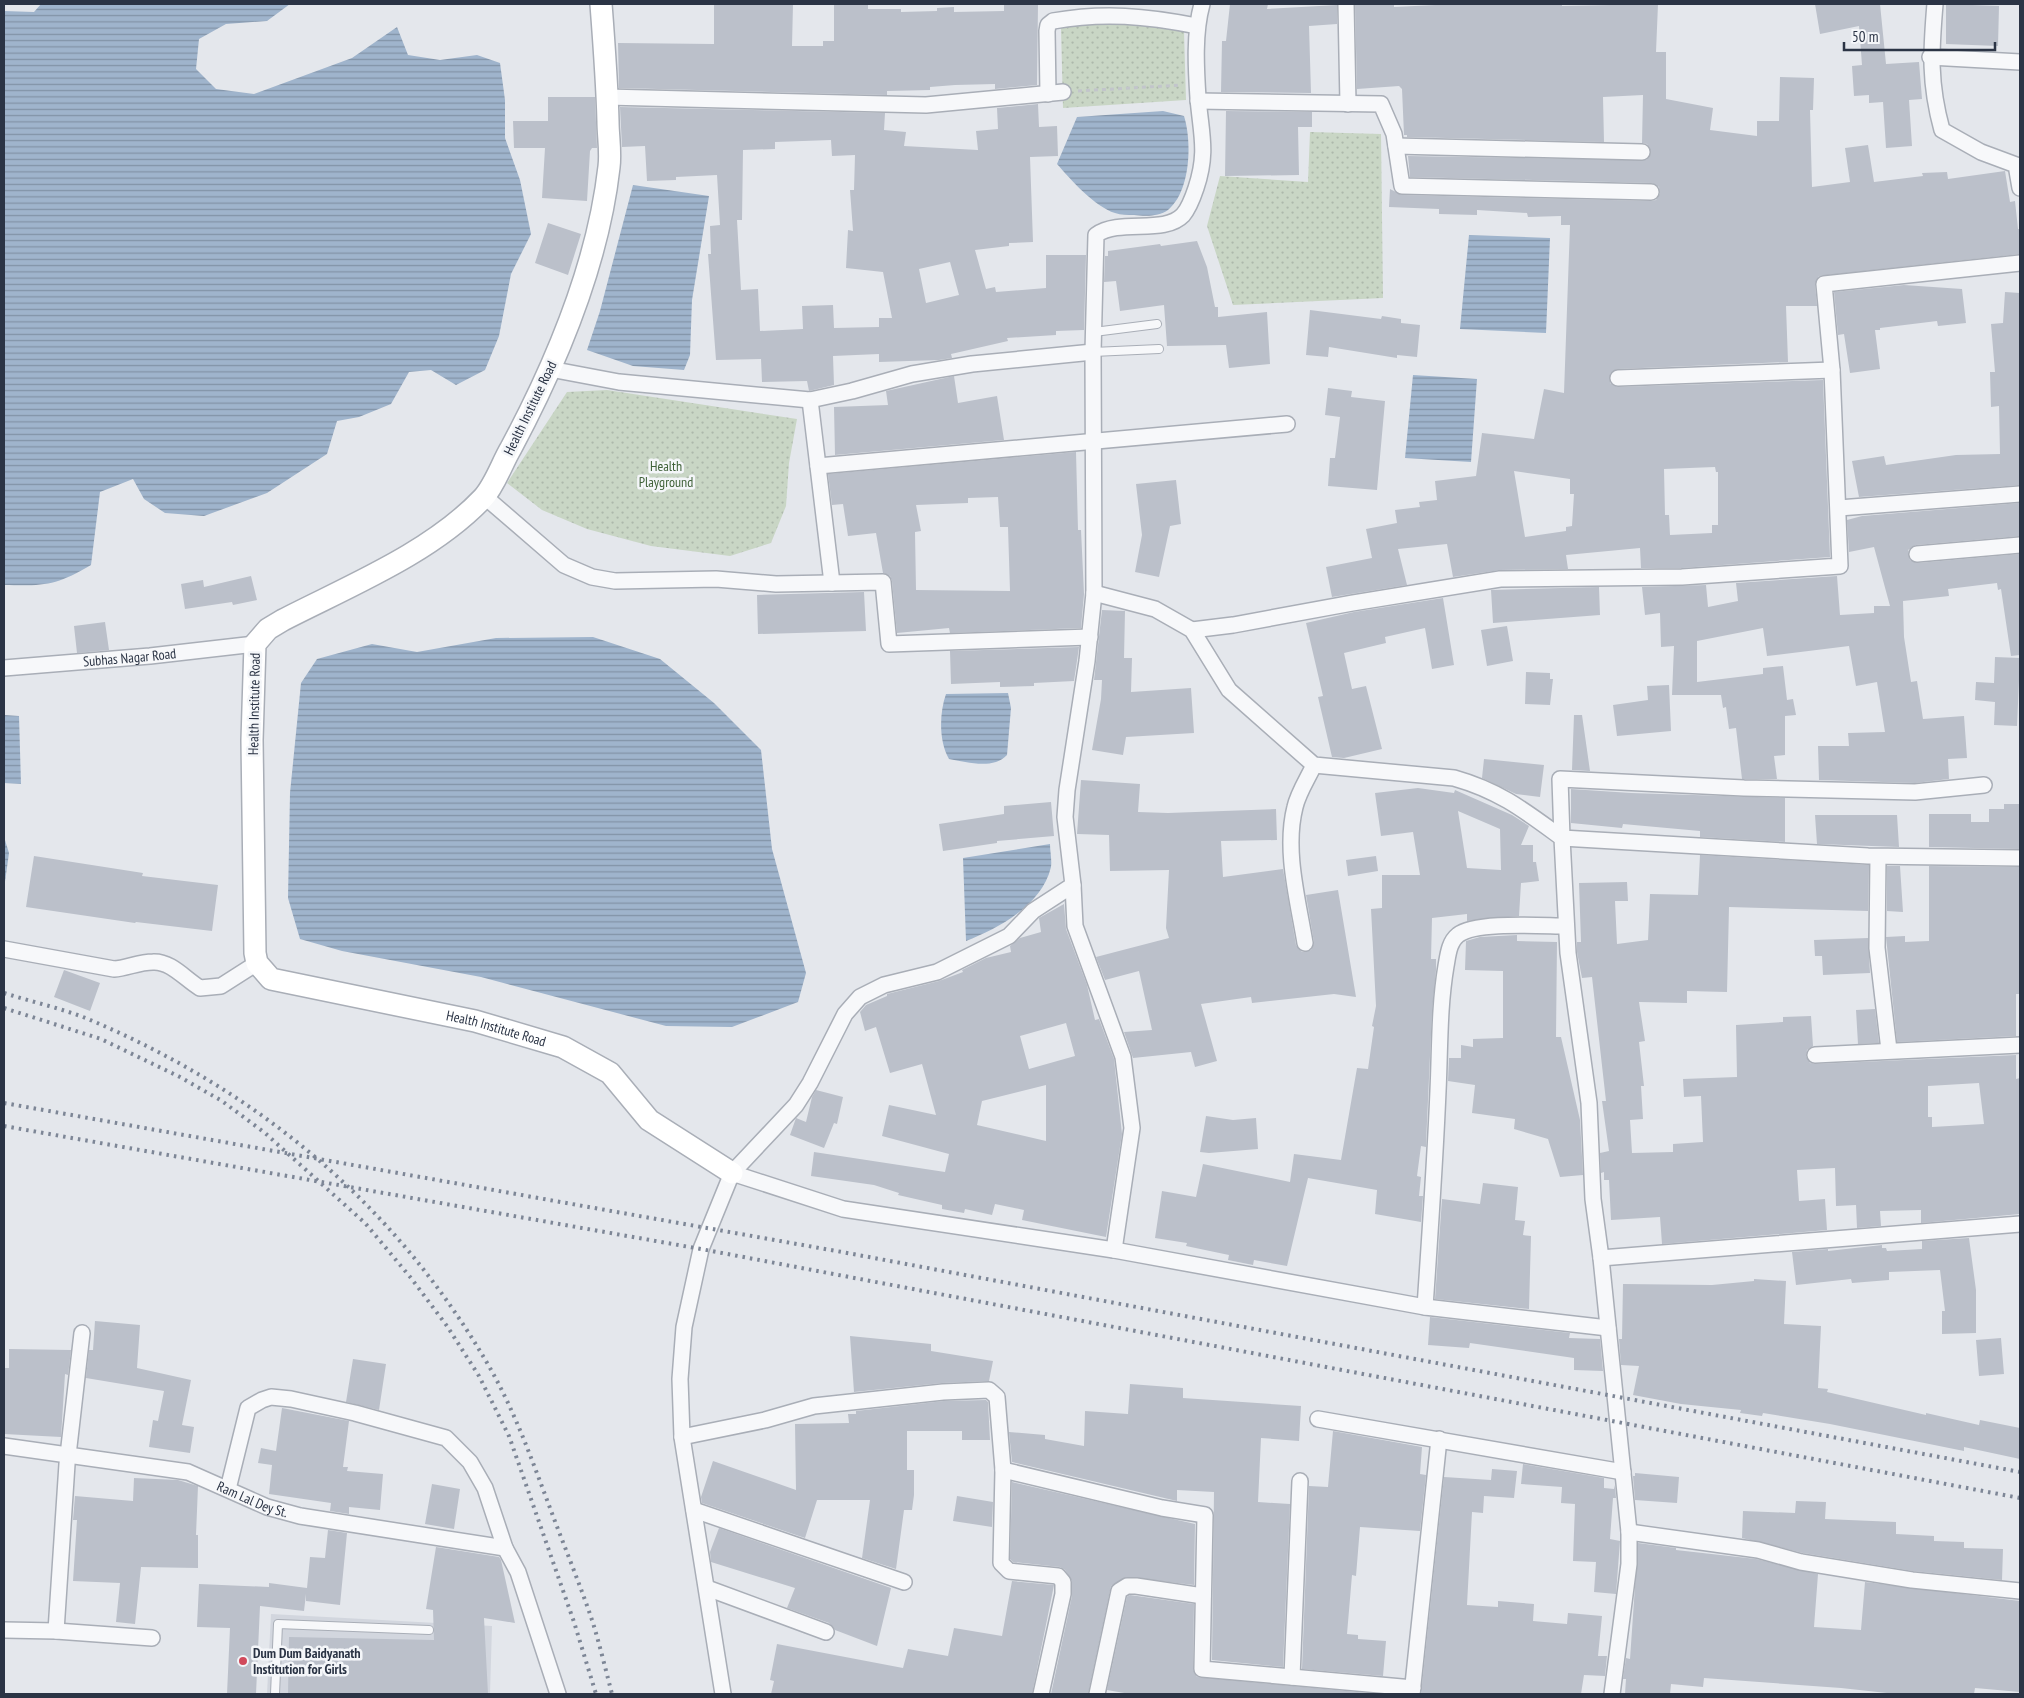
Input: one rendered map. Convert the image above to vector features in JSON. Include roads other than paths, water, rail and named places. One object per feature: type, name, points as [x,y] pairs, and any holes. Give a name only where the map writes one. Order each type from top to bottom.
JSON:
[{"type":"street","name":"Health Institute Road","points":[[601,4],[609,165],[600,226],[577,298],[550,369],[530,412],[484,496],[439,535],[382,569],[283,620],[268,629],[255,644],[252,740],[255,953],[257,963],[271,978],[475,1021],[562,1047],[610,1073],[649,1120],[732,1173]]},
{"type":"street","points":[[1114,1250],[1132,1128],[1131,1119],[1123,1057],[1075,926],[1073,885],[1065,817],[1067,790],[1090,637],[1094,593],[1093,352],[1096,235],[1107,228],[1170,224],[1182,216],[1191,202],[1204,160],[1204,142],[1198,101],[1197,26],[1202,4]]},
{"type":"street","points":[[1346,4],[1348,104]]},
{"type":"street","points":[[1935,4],[1930,57],[1934,99],[1942,130],[1981,152],[2018,164],[2020,188]]},
{"type":"street","points":[[607,97],[926,105],[1055,93],[1047,31],[1048,25],[1053,21],[1115,14],[1150,16],[1197,26]]},
{"type":"street","points":[[1930,57],[2020,62]]},
{"type":"street","points":[[1198,101],[1381,104],[1394,134],[1402,186],[1651,192]]},
{"type":"street","points":[[1396,146],[1642,152]]},
{"type":"street","points":[[1192,630],[1233,625],[1500,579],[1682,577],[1840,566],[1832,370],[1824,284],[2020,263]]},
{"type":"street","points":[[550,369],[619,382],[810,400],[852,391],[912,374],[972,364],[1093,352]]},
{"type":"street","points":[[1618,378],[1832,370]]},
{"type":"street","points":[[810,400],[832,583]]},
{"type":"street","points":[[818,466],[1287,424]]},
{"type":"street","points":[[1839,508],[2020,494]]},
{"type":"street","points":[[484,496],[564,565],[592,577],[615,581],[716,579],[776,584],[883,582],[889,644],[1090,637]]},
{"type":"street","points":[[1916,554],[2020,546]]},
{"type":"street","points":[[1094,593],[1155,609],[1192,630],[1229,690],[1314,765],[1454,778],[1468,782],[1505,797],[1562,838],[1878,856],[2020,858]]},
{"type":"street","name":"Subhas Nagar Road","points":[[4,668],[150,656],[255,644]]},
{"type":"street","points":[[1305,943],[1292,860],[1292,831],[1295,807],[1314,765]]},
{"type":"street","points":[[1612,1694],[1629,1564],[1629,1532],[1594,1199],[1589,1103],[1566,926],[1560,779],[1744,788],[1915,792],[1984,784]]},
{"type":"street","points":[[1878,856],[1877,948],[1889,1050]]},
{"type":"street","points":[[723,1694],[682,1437],[680,1379],[684,1328],[701,1249],[732,1173],[796,1105],[845,1014],[860,997],[884,985],[937,972],[1008,936],[1033,910],[1073,885]]},
{"type":"street","points":[[1425,1307],[1433,1201],[1440,1026],[1445,967],[1450,944],[1458,934],[1471,929],[1490,926],[1566,926]]},
{"type":"street","points":[[4,949],[114,969],[129,968],[148,962],[159,962],[178,972],[200,988],[221,986],[257,963]]},
{"type":"street","points":[[1815,1055],[2020,1045]]},
{"type":"street","points":[[732,1173],[843,1210],[1114,1250],[1425,1307],[1608,1328]]},
{"type":"street","points":[[1601,1258],[2020,1224]]},
{"type":"street","points":[[56,1631],[68,1454],[82,1333]]},
{"type":"street","points":[[682,1437],[766,1420],[814,1406],[943,1392],[989,1390],[997,1398],[1003,1470],[1001,1564],[1009,1571],[1058,1576],[1063,1582],[1063,1594],[1041,1694]]},
{"type":"street","points":[[228,1489],[248,1408],[271,1397],[335,1408],[446,1438],[470,1462],[484,1488],[505,1548],[518,1572],[558,1694]]},
{"type":"street","points":[[1318,1419],[1623,1472]]},
{"type":"street","points":[[1003,1470],[1162,1508],[1205,1515],[1202,1669],[1412,1691],[1439,1439]]},
{"type":"street","name":"Ram Lal Dey St.","points":[[4,1446],[188,1472],[267,1507],[300,1516],[505,1548]]},
{"type":"street","points":[[1292,1677],[1300,1481]]},
{"type":"street","points":[[694,1510],[904,1582]]},
{"type":"street","points":[[1629,1532],[1758,1550],[1801,1562],[1912,1580],[2020,1591]]},
{"type":"street","points":[[1097,1694],[1120,1591],[1127,1586],[1136,1586],[1203,1596]]},
{"type":"street","points":[[707,1588],[826,1632]]},
{"type":"street","points":[[4,1630],[56,1631],[152,1638]]},
{"type":"lane","points":[[1094,332],[1157,324]]},
{"type":"lane","points":[[1093,352],[1159,349]]},
{"type":"lane","points":[[275,1694],[278,1624],[429,1630]]},
{"type":"water","points":[[41,4],[290,4],[267,21],[226,24],[199,39],[196,69],[216,89],[254,94],[352,58],[397,27],[408,55],[440,60],[477,55],[500,63],[505,100],[505,138],[520,180],[531,234],[511,274],[499,336],[485,370],[456,385],[431,370],[409,372],[391,404],[359,417],[337,421],[327,454],[267,493],[204,516],[165,513],[144,499],[133,479],[100,492],[91,565],[58,581],[39,585],[4,585],[4,11],[34,12]]},
{"type":"water","points":[[1163,111],[1184,116],[1187,126],[1189,152],[1188,165],[1181,191],[1176,202],[1164,212],[1156,215],[1142,216],[1120,214],[1107,210],[1084,192],[1057,164],[1077,117]]},
{"type":"water","points":[[633,185],[709,196],[692,300],[690,355],[684,370],[633,366],[587,350],[600,311]]},
{"type":"water","points":[[1469,235],[1550,238],[1546,333],[1460,329]]},
{"type":"water","points":[[1413,375],[1477,379],[1471,462],[1405,458]]},
{"type":"water","points":[[593,637],[660,659],[714,703],[761,750],[772,849],[806,973],[798,1002],[732,1027],[666,1026],[481,977],[342,951],[300,939],[288,898],[290,793],[301,683],[317,659],[372,644],[417,652],[496,638]]},
{"type":"water","points":[[1008,693],[1011,708],[1007,755],[1001,760],[987,764],[949,759],[943,744],[941,728],[942,710],[946,694]]},
{"type":"water","points":[[4,715],[19,716],[21,784],[4,783]]},
{"type":"water","points":[[4,837],[9,853],[4,889]]},
{"type":"water","points":[[1050,844],[1051,867],[1039,893],[1029,904],[1005,922],[966,941],[963,858]]},
{"type":"railway","points":[[4,993],[88,1019],[151,1048],[210,1081],[266,1118],[318,1160],[367,1205],[412,1255],[453,1309],[490,1368],[515,1419],[588,1608],[612,1694]]},
{"type":"railway","points":[[4,1008],[101,1039],[180,1077],[222,1101],[265,1133],[365,1223],[411,1278],[447,1326],[479,1376],[509,1436],[574,1622],[596,1694]]},
{"type":"railway","points":[[4,1103],[842,1252],[2020,1472]]},
{"type":"railway","points":[[4,1126],[701,1249],[2020,1498]]},
{"type":"place","name":"Dum Dum Baidyanath Institution for Girls","points":[[243,1661]]},
{"type":"park label","name":"Health Playground","points":[[666,474]]}]
